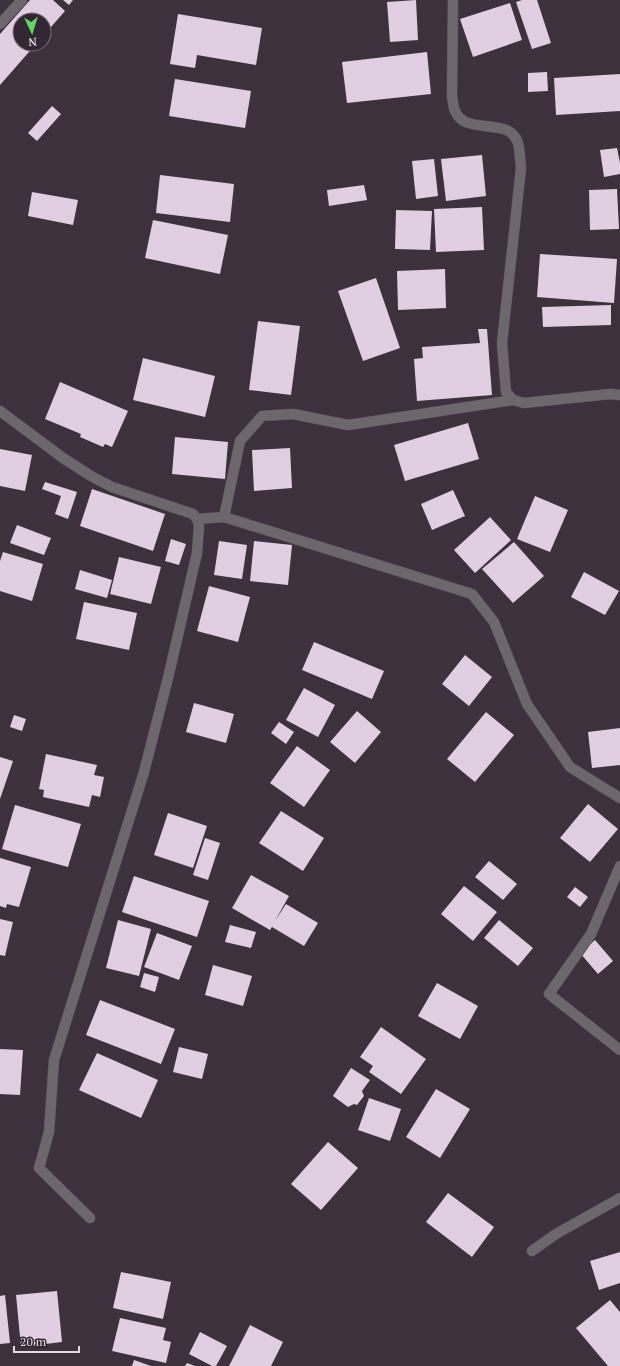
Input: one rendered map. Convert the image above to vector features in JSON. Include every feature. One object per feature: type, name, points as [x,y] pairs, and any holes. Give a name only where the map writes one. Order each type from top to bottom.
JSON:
[{"type":"street","points":[[0,24],[22,0]]},
{"type":"street","points":[[453,0],[452,96],[454,111],[461,120],[474,125],[504,128],[512,134],[518,142],[521,168],[502,343],[506,392],[513,400]]},
{"type":"street","points":[[224,517],[240,441],[262,416],[293,414],[348,425],[513,400],[524,403],[610,394],[620,395]]},
{"type":"street","points":[[0,411],[63,458],[91,476],[112,487],[193,514],[197,518],[199,526],[197,553],[168,678],[144,772],[54,1060],[49,1132],[39,1168],[90,1218]]},
{"type":"street","points":[[197,518],[224,517],[472,594],[494,622],[527,704],[570,767],[620,798]]},
{"type":"street","points":[[620,866],[591,934],[549,994],[620,1050]]},
{"type":"street","points":[[532,1251],[556,1234],[620,1198]]},
{"type":"building","points":[[30,0],[53,0],[65,11],[52,26],[52,12],[19,12]]},
{"type":"building","points":[[63,0],[73,0],[69,5]]},
{"type":"building","points":[[416,0],[418,40],[390,42],[387,2]]},
{"type":"building","points":[[522,0],[537,0],[551,43],[532,49],[516,2]]},
{"type":"building","points":[[510,3],[522,40],[473,57],[460,19]]},
{"type":"building","points":[[178,14],[262,28],[256,65],[197,55],[195,68],[170,64]]},
{"type":"building","points":[[12,20],[12,52],[29,52],[0,85],[0,34]]},
{"type":"building","points":[[427,52],[431,94],[347,103],[342,62]]},
{"type":"building","points":[[547,72],[548,91],[528,92],[528,73]]},
{"type":"building","points":[[620,74],[620,111],[556,115],[554,78]]},
{"type":"building","points":[[175,79],[251,91],[245,128],[169,116]]},
{"type":"building","points":[[52,106],[61,114],[37,141],[28,133]]},
{"type":"building","points":[[617,148],[620,163],[620,174],[604,177],[600,150]]},
{"type":"building","points":[[482,155],[486,196],[446,201],[441,159]]},
{"type":"building","points":[[434,159],[438,196],[416,199],[412,161]]},
{"type":"building","points":[[160,175],[234,184],[230,222],[156,213]]},
{"type":"building","points":[[364,185],[367,200],[329,206],[327,190]]},
{"type":"building","points":[[617,189],[619,229],[590,230],[589,190]]},
{"type":"building","points":[[32,192],[78,200],[73,225],[28,216]]},
{"type":"building","points":[[482,207],[484,250],[436,252],[434,209]]},
{"type":"building","points":[[396,210],[432,211],[430,250],[395,249]]},
{"type":"building","points":[[153,220],[228,235],[220,274],[145,258]]},
{"type":"building","points":[[540,254],[617,259],[614,303],[537,297]]},
{"type":"building","points":[[445,269],[446,308],[398,310],[397,271]]},
{"type":"building","points":[[376,278],[400,348],[363,361],[338,291]]},
{"type":"building","points":[[611,305],[611,325],[543,327],[542,307]]},
{"type":"building","points":[[258,321],[300,326],[291,395],[249,390]]},
{"type":"building","points":[[478,329],[487,329],[492,395],[417,401],[414,359],[423,358],[422,347],[480,343]]},
{"type":"building","points":[[143,358],[215,376],[205,417],[133,400]]},
{"type":"building","points":[[60,382],[128,411],[112,447],[105,444],[103,447],[80,437],[81,434],[45,419]]},
{"type":"building","points":[[468,423],[479,459],[405,481],[394,445]]},
{"type":"building","points":[[175,437],[228,442],[225,479],[172,474]]},
{"type":"building","points":[[290,448],[292,488],[254,491],[252,450]]},
{"type":"building","points":[[0,449],[32,455],[25,491],[0,486]]},
{"type":"building","points":[[45,482],[77,492],[68,519],[55,514],[61,496],[42,489]]},
{"type":"building","points":[[92,489],[165,514],[153,551],[80,526]]},
{"type":"building","points":[[453,490],[465,516],[432,530],[421,504]]},
{"type":"building","points":[[535,496],[568,510],[550,552],[517,539]]},
{"type":"building","points":[[490,517],[511,540],[475,573],[454,550]]},
{"type":"building","points":[[17,525],[51,538],[44,555],[10,543]]},
{"type":"building","points":[[171,539],[186,544],[179,565],[165,561]]},
{"type":"building","points":[[219,541],[247,545],[242,579],[214,575]]},
{"type":"building","points":[[254,541],[292,545],[288,585],[250,581]]},
{"type":"building","points":[[514,542],[544,576],[513,603],[482,569]]},
{"type":"building","points":[[3,552],[43,564],[32,601],[0,591],[0,561]]},
{"type":"building","points":[[119,557],[161,567],[151,604],[110,594]]},
{"type":"building","points":[[80,570],[112,580],[107,598],[75,589]]},
{"type":"building","points":[[584,572],[619,591],[605,615],[571,597]]},
{"type":"building","points":[[209,586],[250,597],[238,642],[197,631]]},
{"type":"building","points":[[84,602],[137,613],[129,650],[76,639]]},
{"type":"building","points":[[314,642],[384,671],[372,699],[302,670]]},
{"type":"building","points":[[465,655],[492,677],[469,706],[442,684]]},
{"type":"building","points":[[304,688],[335,705],[318,737],[286,720]]},
{"type":"building","points":[[194,703],[234,714],[226,743],[186,732]]},
{"type":"building","points":[[357,711],[381,732],[355,763],[330,742]]},
{"type":"building","points":[[486,712],[514,735],[475,782],[447,759]]},
{"type":"building","points":[[14,715],[26,719],[22,731],[10,727]]},
{"type":"building","points":[[279,722],[294,732],[286,744],[271,733]]},
{"type":"building","points":[[620,728],[620,765],[592,768],[588,732]]},
{"type":"building","points":[[297,746],[330,770],[304,807],[270,783]]},
{"type":"building","points":[[46,754],[97,765],[94,775],[104,777],[100,797],[92,795],[89,807],[43,797],[44,790],[39,789]]},
{"type":"building","points":[[0,757],[13,761],[0,799]]},
{"type":"building","points":[[588,804],[618,829],[590,862],[560,838]]},
{"type":"building","points":[[15,805],[81,824],[68,867],[2,849]]},
{"type":"building","points":[[281,811],[324,838],[303,871],[259,843]]},
{"type":"building","points":[[168,813],[207,826],[193,868],[154,855]]},
{"type":"building","points":[[205,838],[220,843],[208,880],[193,875]]},
{"type":"building","points":[[0,858],[31,867],[19,907],[7,904],[6,908],[0,906]]},
{"type":"building","points":[[489,861],[517,884],[503,900],[475,877]]},
{"type":"building","points":[[251,875],[289,896],[275,921],[286,904],[318,923],[304,946],[272,927],[270,930],[232,908]]},
{"type":"building","points":[[134,876],[209,901],[197,937],[122,912]]},
{"type":"building","points":[[464,886],[497,912],[473,941],[441,914]]},
{"type":"building","points":[[575,887],[588,897],[580,907],[567,897]]},
{"type":"building","points":[[0,919],[13,922],[5,956],[0,955]]},
{"type":"building","points":[[118,920],[151,929],[139,976],[106,968]]},
{"type":"building","points":[[499,920],[533,948],[518,966],[484,938]]},
{"type":"building","points":[[230,925],[256,932],[251,948],[225,942]]},
{"type":"building","points":[[157,933],[192,946],[179,980],[144,967]]},
{"type":"building","points":[[595,940],[613,961],[598,974],[580,953]]},
{"type":"building","points":[[213,965],[252,976],[243,1006],[205,995]]},
{"type":"building","points":[[144,973],[159,977],[155,992],[140,987]]},
{"type":"building","points":[[437,983],[478,1006],[460,1039],[418,1016]]},
{"type":"building","points":[[100,1000],[175,1029],[161,1064],[86,1035]]},
{"type":"building","points":[[381,1027],[426,1059],[401,1094],[369,1072],[373,1066],[360,1057]]},
{"type":"building","points":[[179,1047],[208,1054],[202,1079],[173,1072]]},
{"type":"building","points":[[0,1049],[23,1050],[20,1095],[0,1094]]},
{"type":"building","points":[[97,1053],[158,1080],[141,1118],[79,1090]]},
{"type":"building","points":[[351,1068],[370,1080],[362,1091],[364,1096],[357,1105],[354,1104],[348,1107],[333,1096]]},
{"type":"building","points":[[436,1089],[470,1109],[440,1158],[406,1137]]},
{"type":"building","points":[[369,1098],[401,1109],[390,1141],[358,1130]]},
{"type":"building","points":[[328,1142],[358,1168],[321,1210],[291,1184]]},
{"type":"building","points":[[448,1193],[494,1227],[472,1257],[426,1222]]},
{"type":"building","points":[[620,1252],[620,1283],[599,1290],[590,1261]]},
{"type":"building","points":[[121,1272],[171,1282],[163,1319],[113,1308]]},
{"type":"building","points":[[57,1291],[62,1342],[21,1347],[16,1295]]},
{"type":"building","points":[[5,1295],[10,1343],[0,1344],[0,1296]]},
{"type":"building","points":[[610,1300],[620,1312],[620,1366],[608,1366],[576,1328]]},
{"type":"building","points":[[120,1318],[166,1328],[163,1340],[171,1342],[166,1363],[112,1351]]},
{"type":"building","points":[[250,1325],[283,1342],[271,1366],[229,1366]]},
{"type":"building","points":[[200,1332],[227,1346],[216,1366],[212,1366],[189,1354]]},
{"type":"building","points":[[134,1360],[151,1366],[132,1366]]},
{"type":"building","points":[[187,1363],[195,1366],[185,1366]]}]
